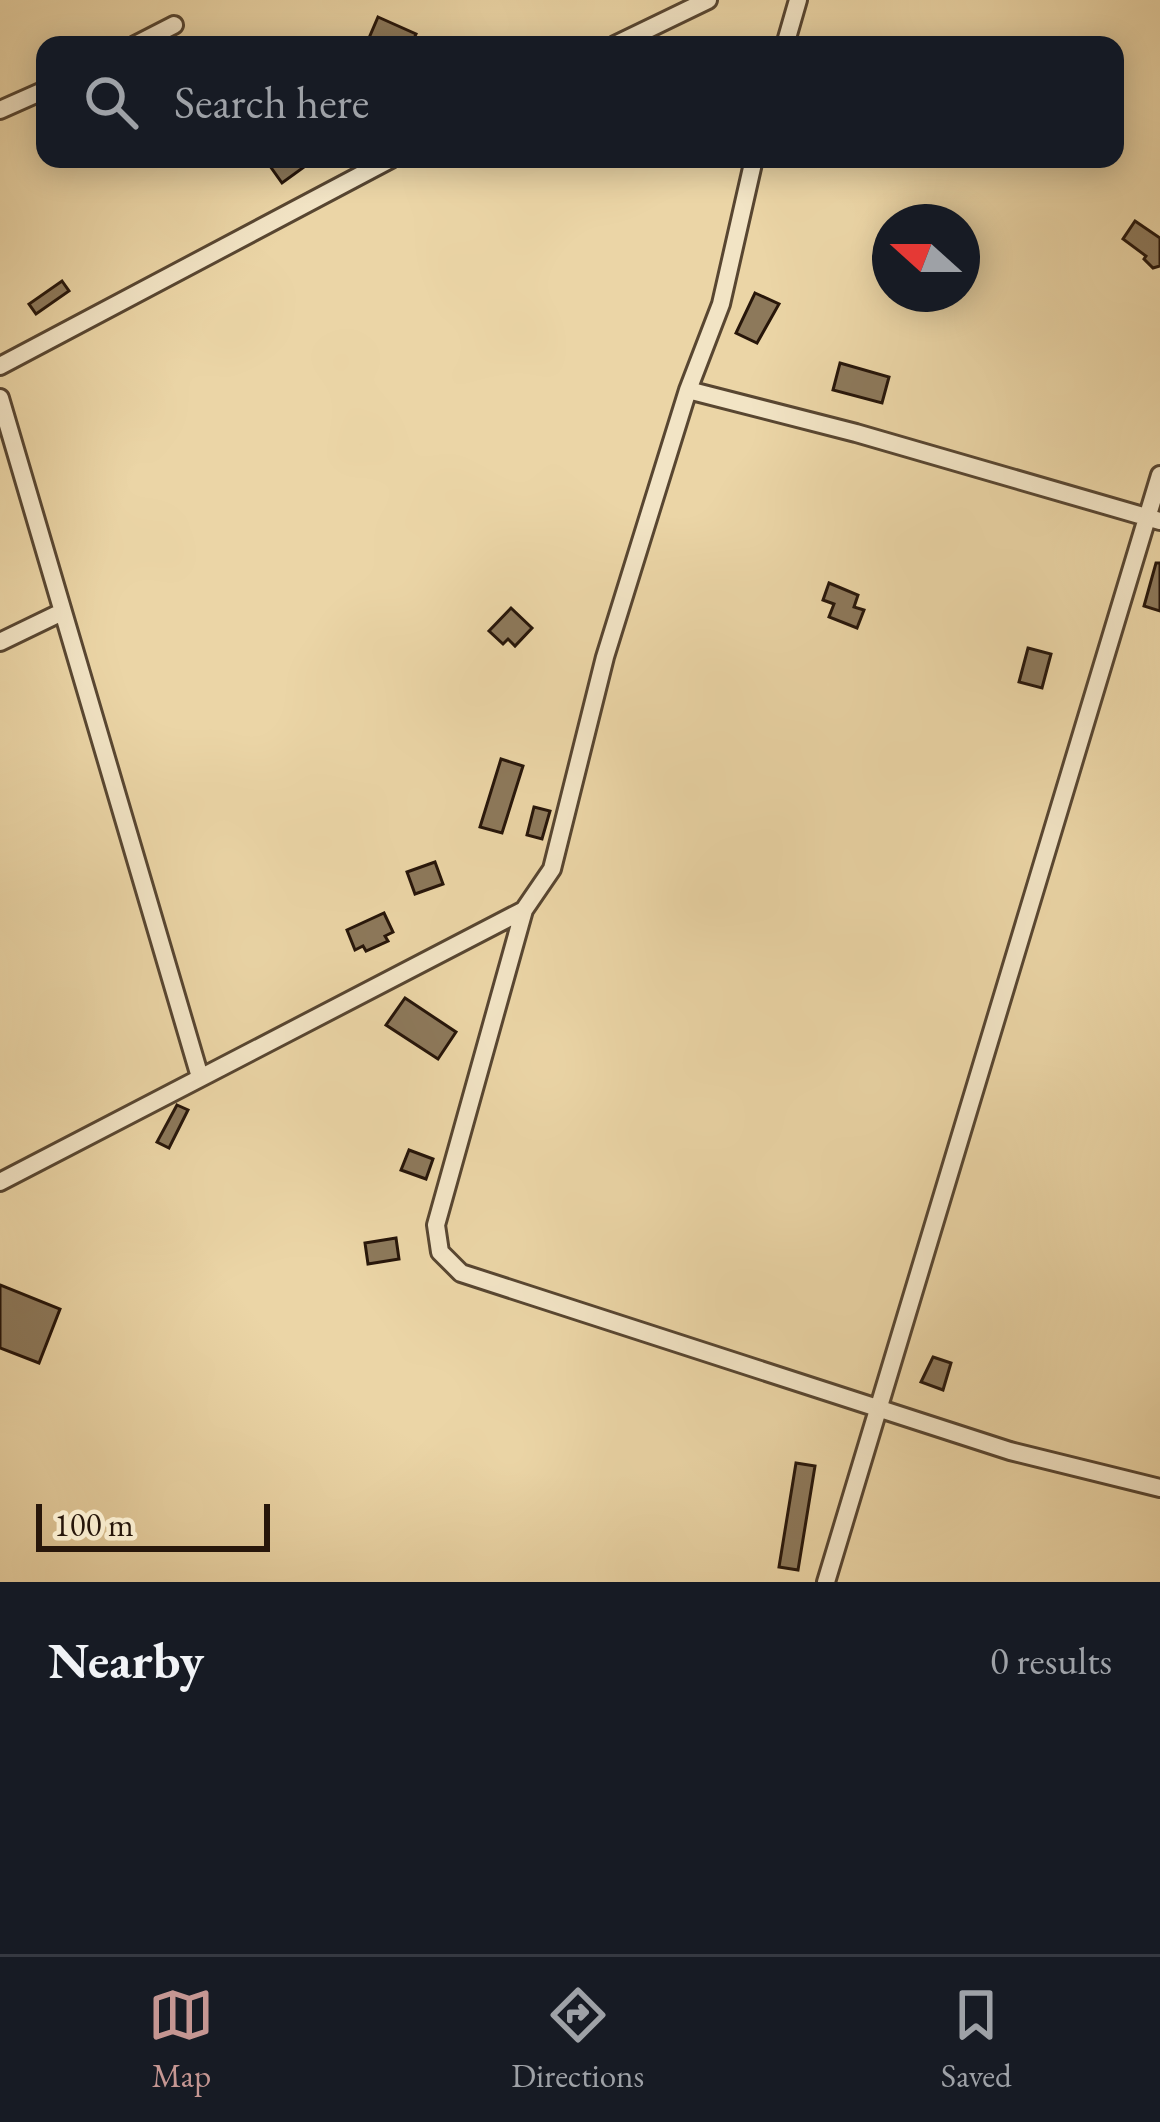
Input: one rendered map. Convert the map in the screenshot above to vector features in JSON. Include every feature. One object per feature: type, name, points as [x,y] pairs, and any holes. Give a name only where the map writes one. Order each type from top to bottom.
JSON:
[{"type":"street","points":[[634,36],[708,0]]},
{"type":"street","points":[[788,36],[798,0]]},
{"type":"street","points":[[152,36],[173,25]]},
{"type":"street","points":[[0,110],[36,94]]},
{"type":"street","points":[[0,366],[374,168]]},
{"type":"street","points":[[752,168],[722,304],[688,390],[605,657],[552,869],[524,910],[436,1225],[440,1252],[461,1273],[1010,1451],[1160,1488]]},
{"type":"street","points":[[688,390],[1153,519]]},
{"type":"street","points":[[0,398],[200,1077]]},
{"type":"street","points":[[826,1582],[1153,519],[1160,475]]},
{"type":"street","points":[[0,642],[62,612]]},
{"type":"street","points":[[0,1181],[524,910]]},
{"type":"building","points":[[378,17],[416,34],[415,36],[370,36]]},
{"type":"building","points":[[271,168],[303,168],[282,183]]},
{"type":"building","points":[[1135,221],[1160,238],[1160,266],[1153,268],[1146,256],[1123,239]]},
{"type":"building","points":[[62,281],[69,291],[36,314],[29,304]]},
{"type":"building","points":[[755,293],[779,304],[757,343],[736,333]]},
{"type":"building","points":[[840,363],[889,377],[882,403],[833,390]]},
{"type":"building","points":[[1156,563],[1160,563],[1160,611],[1144,606]]},
{"type":"building","points":[[829,583],[858,595],[854,607],[864,610],[857,628],[829,617],[834,604],[823,600]]},
{"type":"building","points":[[511,608],[532,628],[515,646],[508,639],[503,644],[489,631]]},
{"type":"building","points":[[1028,648],[1051,654],[1042,688],[1019,682]]},
{"type":"building","points":[[501,759],[523,766],[502,833],[480,827]]},
{"type":"building","points":[[534,807],[550,811],[542,839],[527,835]]},
{"type":"building","points":[[435,862],[443,884],[415,894],[407,872]]},
{"type":"building","points":[[384,913],[393,932],[385,936],[388,941],[366,951],[363,946],[355,950],[347,930]]},
{"type":"building","points":[[405,998],[456,1032],[438,1059],[386,1025]]},
{"type":"building","points":[[177,1105],[188,1110],[169,1148],[157,1142]]},
{"type":"building","points":[[409,1150],[433,1159],[426,1179],[401,1170]]},
{"type":"building","points":[[396,1238],[399,1259],[368,1264],[365,1243]]},
{"type":"building","points":[[0,1285],[60,1309],[39,1363],[0,1348]]},
{"type":"building","points":[[933,1357],[951,1363],[943,1390],[921,1382]]},
{"type":"building","points":[[796,1463],[815,1466],[798,1570],[779,1567]]}]
